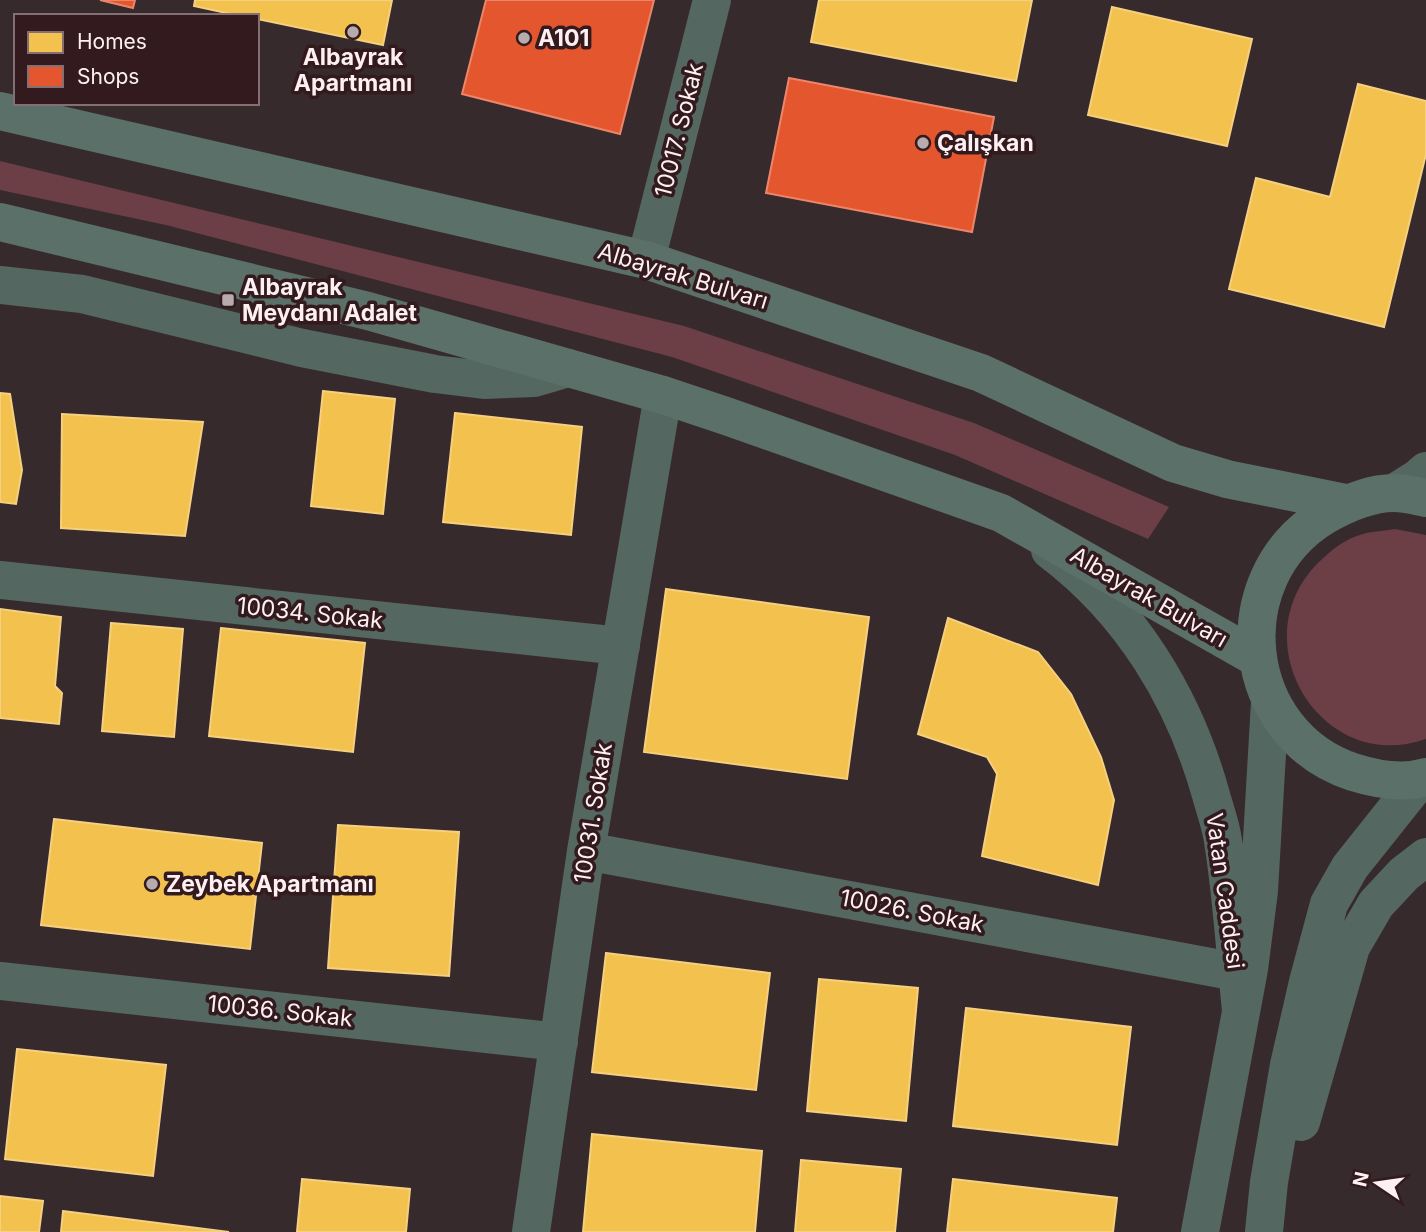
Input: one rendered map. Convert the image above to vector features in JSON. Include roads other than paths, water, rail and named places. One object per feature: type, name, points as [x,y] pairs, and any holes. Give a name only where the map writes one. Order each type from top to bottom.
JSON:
[{"type":"main road","name":"Albayrak Bulvarı","points":[[0,111],[646,260],[981,373],[1172,463],[1227,479],[1346,503]]},
{"type":"main road","name":"Albayrak Bulvarı","points":[[0,222],[368,311],[568,368],[663,396],[1001,513],[1256,659]]},
{"type":"main road","points":[[1410,495],[1346,503],[1304,528],[1273,567],[1257,613],[1256,659],[1270,702],[1296,738],[1332,765],[1375,779],[1423,778]]},
{"type":"street","name":"10017. Sokak","points":[[646,260],[712,0]]},
{"type":"street","name":"Albayrak Bulvarı","points":[[82,294],[185,267]]},
{"type":"street","name":"Albayrak Bulvarı","points":[[0,285],[82,294],[302,348],[435,374],[484,380],[534,378],[568,368]]},
{"type":"street","name":"10031. Sokak","points":[[531,1232],[586,851],[663,396]]},
{"type":"street","points":[[1410,495],[1426,471]]},
{"type":"street","name":"Vatan Caddesi","points":[[1001,513],[1055,553],[1104,598],[1139,639],[1171,692],[1202,764],[1223,839],[1241,1010]]},
{"type":"street","name":"10034. Sokak","points":[[0,580],[621,646]]},
{"type":"street","name":"Vatan Caddesi","points":[[1200,1232],[1241,1010],[1259,891],[1270,702]]},
{"type":"street","points":[[1264,1232],[1269,1182],[1289,1065],[1329,904],[1350,867],[1423,778]]},
{"type":"street","name":"10026. Sokak","points":[[586,851],[1237,972]]},
{"type":"street","points":[[1270,1232],[1351,947],[1376,904],[1404,874],[1426,857]]},
{"type":"street","name":"10036. Sokak","points":[[0,981],[559,1042]]},
{"type":"place","name":"Albayrak Apartmanı","points":[[353,32]]},
{"type":"place","name":"A101","points":[[524,38]]},
{"type":"place","name":"Çalışkan","points":[[923,143]]},
{"type":"place","name":"Albayrak Meydanı Adalet","points":[[228,300]]},
{"type":"place","name":"Zeybek Apartmanı","points":[[152,884]]}]
